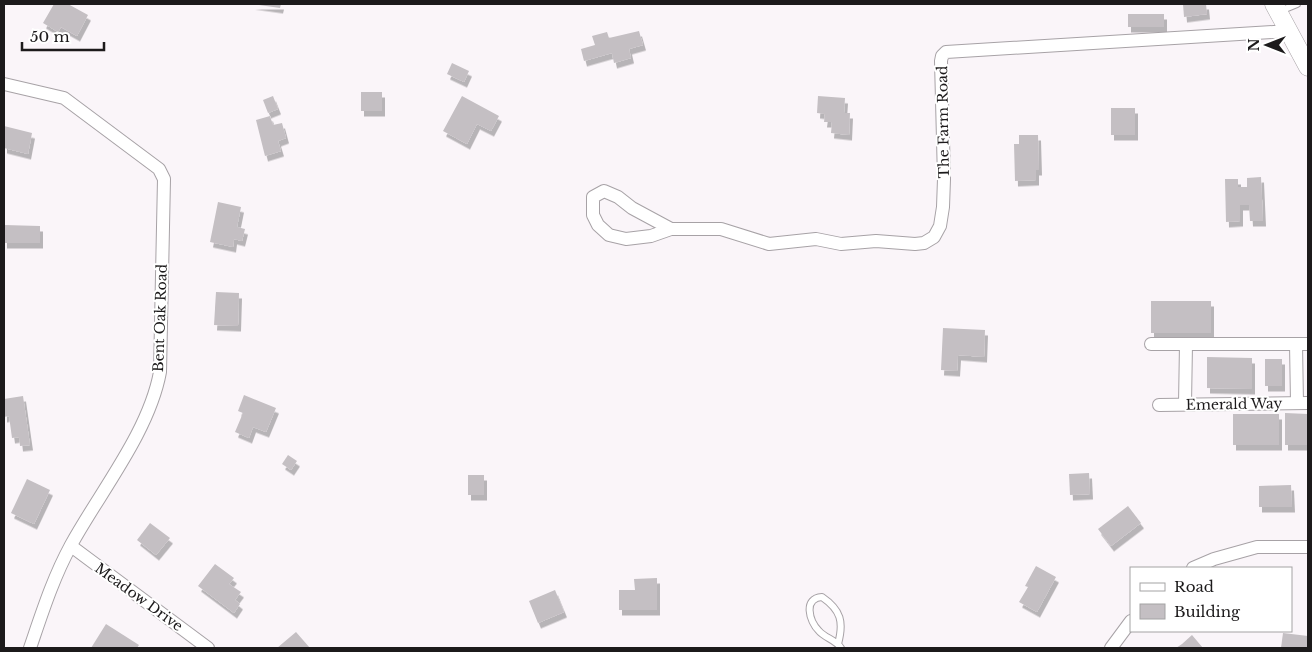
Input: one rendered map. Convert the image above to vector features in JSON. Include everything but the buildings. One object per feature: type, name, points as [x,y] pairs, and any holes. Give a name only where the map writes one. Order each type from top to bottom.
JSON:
[{"type":"street","points":[[1276,8],[1308,67]]},
{"type":"street","name":"The Farm Road","points":[[671,229],[632,208],[618,197],[604,191],[593,197],[593,215],[598,225],[609,235],[626,238],[651,236],[671,229],[721,229],[769,244],[816,240],[841,244],[876,241],[924,243],[934,237],[940,226],[943,207],[944,140],[941,62],[942,56],[946,52],[1289,31]]},
{"type":"street","name":"Bent Oak Road","points":[[4,84],[64,98],[159,169],[164,180],[160,372],[156,391],[122,460],[71,546],[46,599],[30,648]]},
{"type":"street","points":[[1151,344],[1302,344],[1302,403]]},
{"type":"street","points":[[1186,344],[1186,404]]},
{"type":"street","name":"Emerald Way","points":[[1159,405],[1302,403]]},
{"type":"street","name":"Meadow Drive","points":[[71,546],[208,648]]},
{"type":"street","points":[[1196,567],[1214,559],[1257,547],[1308,548]]},
{"type":"street","points":[[1111,648],[1130,622]]},
{"type":"lane","points":[[1276,8],[1297,4]]},
{"type":"lane","points":[[816,597],[822,597],[836,608],[842,631],[839,646],[818,630],[811,620],[809,608],[811,601],[816,597]]}]
